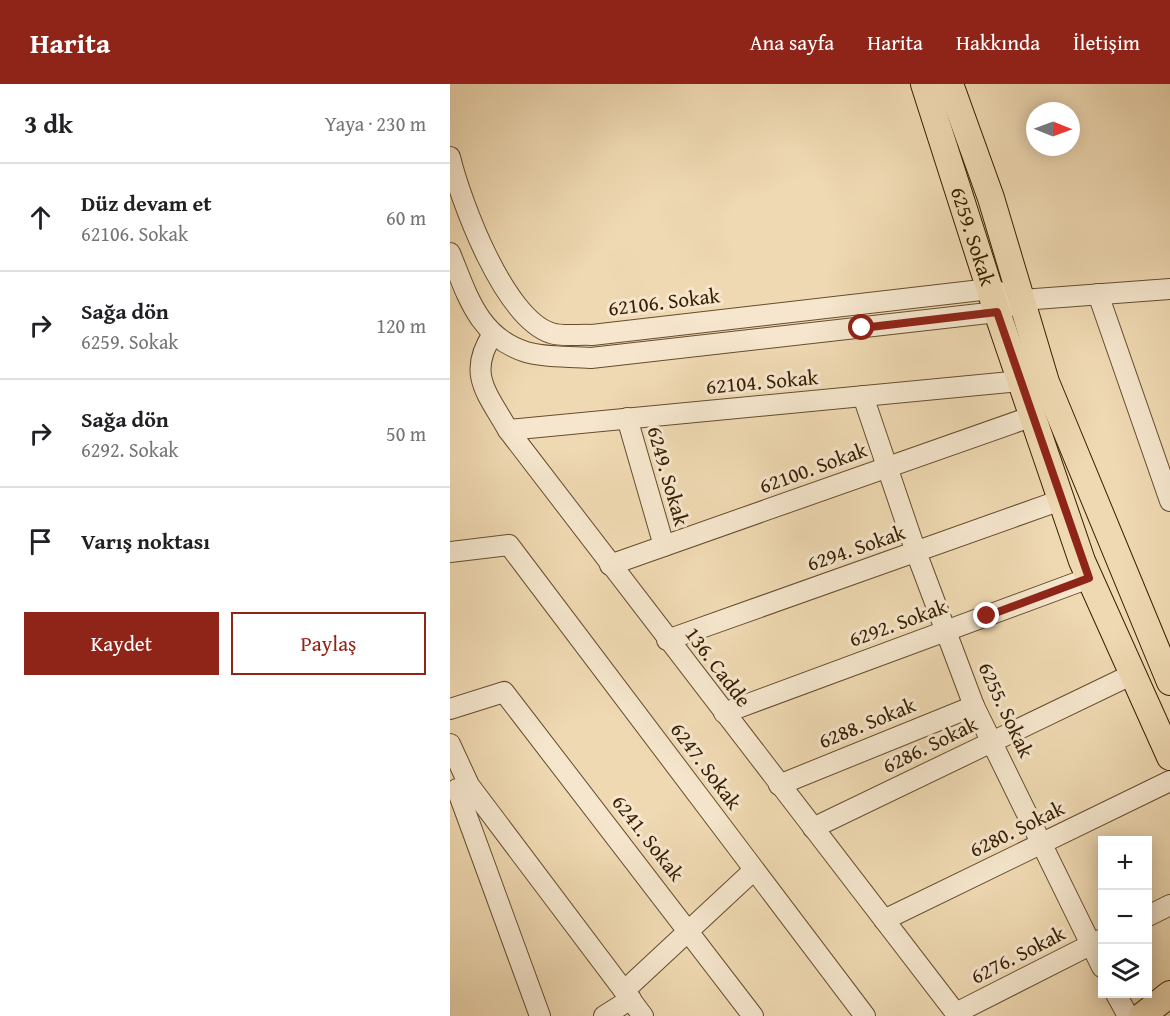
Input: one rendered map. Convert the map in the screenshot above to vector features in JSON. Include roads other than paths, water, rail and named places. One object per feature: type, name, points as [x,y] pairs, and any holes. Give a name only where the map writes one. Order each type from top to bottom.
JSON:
[{"type":"main road","name":"6259. Sokak","points":[[924,84],[994,301],[1089,578],[1170,757]]},
{"type":"main road","name":"6259. Sokak","points":[[950,84],[991,198],[1046,382],[1165,653],[1170,682]]},
{"type":"main road","points":[[1142,1016],[1170,994]]},
{"type":"street","name":"62106. Sokak","points":[[450,157],[457,184],[491,266],[521,313],[550,333],[592,334],[994,301]]},
{"type":"street","points":[[450,253],[476,316],[493,334],[526,352],[591,358],[994,301],[1170,289]]},
{"type":"street","points":[[1098,294],[1170,501]]},
{"type":"street","name":"136. Cadde","points":[[493,334],[483,350],[479,378],[508,430],[957,1015]]},
{"type":"street","name":"62104. Sokak","points":[[508,430],[1021,381]]},
{"type":"street","name":"6255. Sokak","points":[[863,396],[916,552],[974,706],[1043,843],[1097,942]]},
{"type":"street","name":"62100. Sokak","points":[[610,565],[1033,416]]},
{"type":"street","name":"6249. Sokak","points":[[627,418],[664,546]]},
{"type":"street","name":"6294. Sokak","points":[[667,640],[1061,500]]},
{"type":"street","name":"6247. Sokak","points":[[450,552],[509,545],[865,1016]]},
{"type":"street","name":"6292. Sokak","points":[[724,713],[1089,578]]},
{"type":"street","name":"6286. Sokak","points":[[813,828],[1133,675]]},
{"type":"street","name":"6241. Sokak","points":[[450,709],[504,692],[690,930],[753,1016]]},
{"type":"street","name":"6288. Sokak","points":[[779,785],[974,706]]},
{"type":"street","points":[[450,744],[458,788],[540,1016]]},
{"type":"street","name":"6280. Sokak","points":[[884,920],[1170,781]]},
{"type":"street","points":[[458,788],[628,994],[643,1016]]},
{"type":"street","points":[[604,1016],[754,870]]},
{"type":"street","points":[[1152,914],[1170,905]]},
{"type":"street","name":"6276. Sokak","points":[[957,1015],[1097,942]]},
{"type":"street","points":[[1119,998],[1128,1016]]}]
